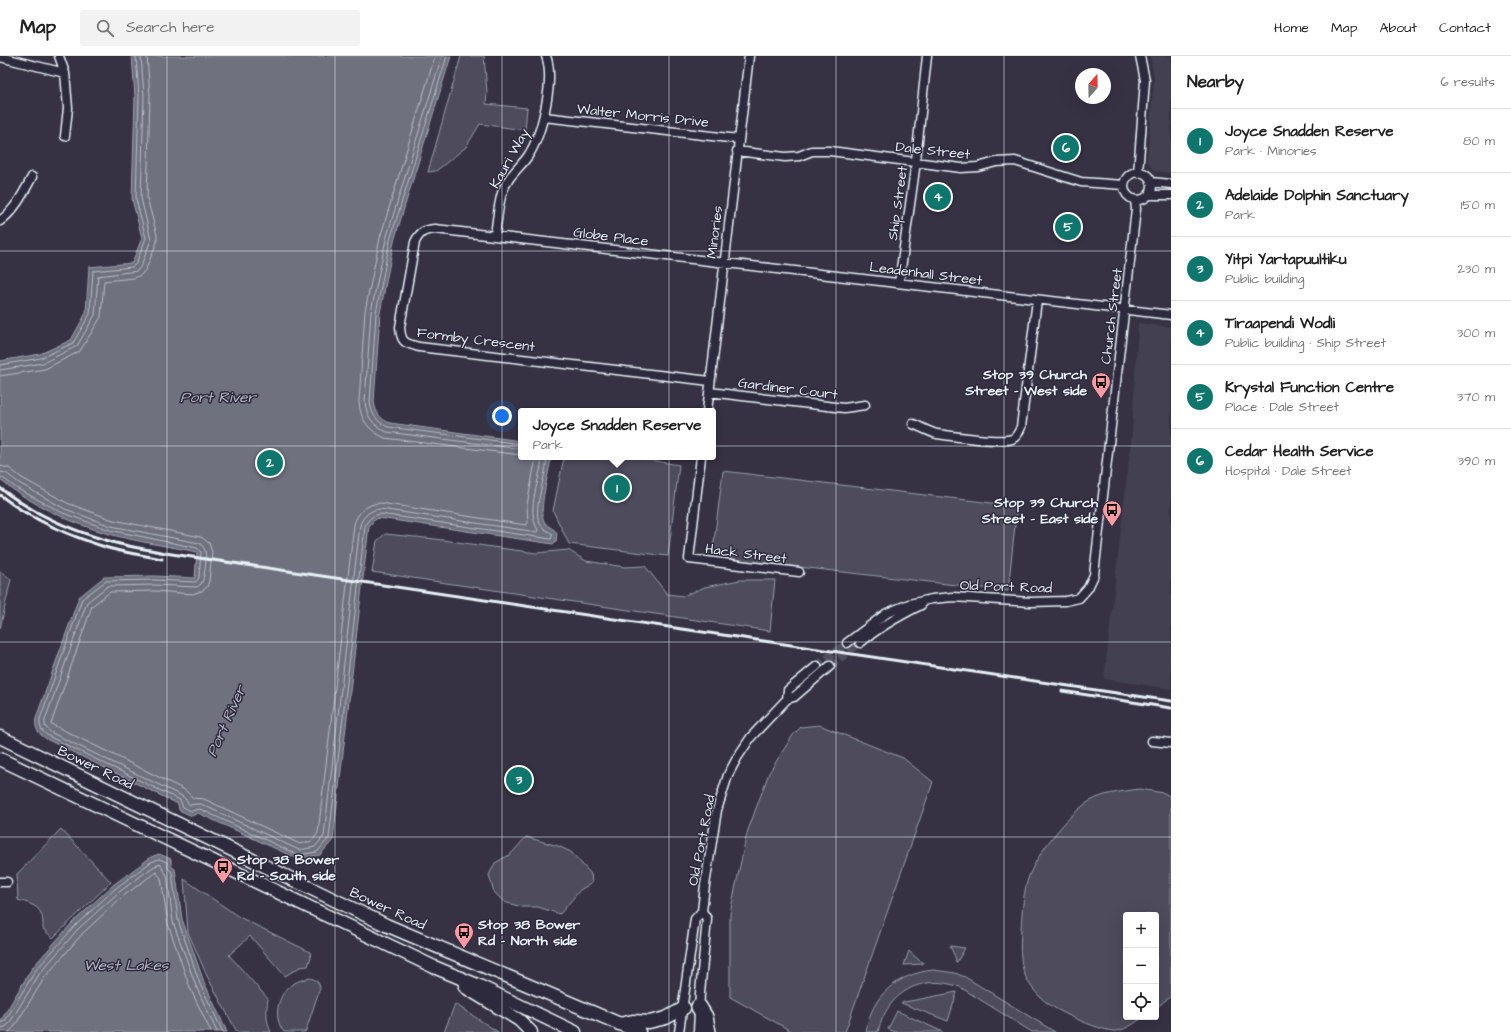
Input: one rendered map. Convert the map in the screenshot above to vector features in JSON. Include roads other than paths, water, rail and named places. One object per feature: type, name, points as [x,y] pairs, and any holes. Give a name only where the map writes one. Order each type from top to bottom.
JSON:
[{"type":"highway","points":[[691,1007],[705,1017],[708,1032]]},
{"type":"main road","name":"Bower Road","points":[[0,737],[386,925],[639,1032]]},
{"type":"main road","points":[[0,759],[434,967],[477,985],[575,1032]]},
{"type":"main road","points":[[434,967],[519,1020],[531,1032]]},
{"type":"main road","points":[[619,1024],[632,1021],[649,1022],[666,1018],[691,1007]]},
{"type":"street","points":[[60,56],[65,73],[68,108],[65,136]]},
{"type":"street","name":"Kauri Way","points":[[496,235],[502,193],[511,174],[528,156],[544,117],[549,64],[546,56]]},
{"type":"street","name":"Minories","points":[[706,408],[749,56]]},
{"type":"street","name":"Ship Street","points":[[899,283],[916,162],[927,56]]},
{"type":"street","points":[[1138,173],[1145,80],[1140,56]]},
{"type":"street","points":[[0,57],[65,73]]},
{"type":"street","name":"Walter Morris Drive","points":[[544,117],[738,139]]},
{"type":"street","name":"Dale Street","points":[[737,151],[785,157],[799,156],[812,151],[830,151],[961,168],[978,167],[996,162],[1015,161],[1081,182],[1124,185]]},
{"type":"street","points":[[1134,173],[1138,173],[1146,175],[1151,182],[1151,191],[1143,199],[1135,200],[1125,193],[1124,185],[1127,178],[1134,173]]},
{"type":"street","points":[[0,221],[8,215],[16,204],[32,177]]},
{"type":"street","points":[[1151,182],[1171,184]]},
{"type":"street","points":[[1149,194],[1171,195]]},
{"type":"street","name":"Church Street","points":[[1079,598],[1088,588],[1094,575],[1125,310],[1136,209],[1135,200]]},
{"type":"street","name":"Formby Crescent","points":[[496,235],[435,229],[425,230],[419,234],[415,242],[400,327],[400,337],[405,343],[419,346],[710,381]]},
{"type":"street","name":"Globe Place","points":[[496,235],[724,263]]},
{"type":"street","name":"Leadenhall Street","points":[[724,263],[1171,315]]},
{"type":"street","points":[[913,424],[936,434],[993,440],[1005,441],[1018,434],[1021,427],[1037,300]]},
{"type":"street","name":"Gardiner Court","points":[[709,392],[844,408],[865,405]]},
{"type":"street","name":"Hack Street","points":[[701,460],[689,559],[799,572]]},
{"type":"street","name":"Old Port Road","points":[[847,643],[887,613],[909,604],[932,599],[953,597],[1032,602],[1066,601],[1079,598]]},
{"type":"street","name":"Old Port Road","points":[[860,643],[893,619],[932,599]]},
{"type":"street","name":"Old Port Road","points":[[698,1032],[691,1007],[695,919],[702,912],[717,810],[728,775],[751,737],[786,699],[788,690],[817,666]]},
{"type":"street","name":"Old Port Road","points":[[786,699],[794,697],[830,666]]},
{"type":"street","points":[[1152,741],[1171,743]]},
{"type":"street","name":"Old Port Road","points":[[679,1032],[691,1007],[707,919],[702,912]]},
{"type":"water","name":"Port River","points":[[132,56],[451,56],[394,241],[380,313],[374,402],[377,412],[384,420],[390,423],[518,441],[518,460],[551,460],[544,491],[542,516],[547,525],[557,533],[556,541],[553,544],[379,518],[369,526],[333,840],[320,855],[298,859],[198,813],[192,816],[179,810],[178,804],[48,740],[40,734],[36,726],[36,718],[79,597],[104,577],[155,576],[195,578],[197,552],[142,542],[95,530],[52,512],[12,489],[0,480],[0,361],[40,354],[71,340],[86,313],[89,267],[132,263],[142,238],[132,199],[135,97]]},
{"type":"water","name":"West Lakes","points":[[159,854],[171,859],[171,866],[175,869],[182,919],[204,982],[227,1032],[0,1032],[0,1022],[32,968],[72,923],[113,885],[151,857]]},
{"type":"tunnel","points":[[817,666],[847,643]]},
{"type":"tunnel","points":[[830,666],[860,643]]},
{"type":"railway","points":[[0,488],[38,513],[80,532],[123,545],[165,553],[1171,701]]},
{"type":"railway","points":[[0,495],[38,520],[79,538],[114,550],[162,559]]},
{"type":"railway","points":[[1062,691],[1171,708]]},
{"type":"place","name":"Cedar Health Service","points":[[1066,148]]},
{"type":"place","name":"Tiraapendi Wodli","points":[[938,197]]},
{"type":"place","name":"Krystal Function Centre","points":[[1068,227]]},
{"type":"place","name":"Stop 39 Church Street - West side","points":[[1101,399]]},
{"type":"place","name":"Adelaide Dolphin Sanctuary","points":[[270,463]]},
{"type":"place","name":"Joyce Snadden Reserve","points":[[617,488]]},
{"type":"place","name":"Stop 39 Church Street - East side","points":[[1112,527]]},
{"type":"place","name":"Yitpi Yartapuultiku","points":[[519,780]]},
{"type":"place","name":"Stop 38 Bower Rd - South side","points":[[223,884]]},
{"type":"place","name":"Stop 38 Bower Rd - North side","points":[[464,949]]}]
